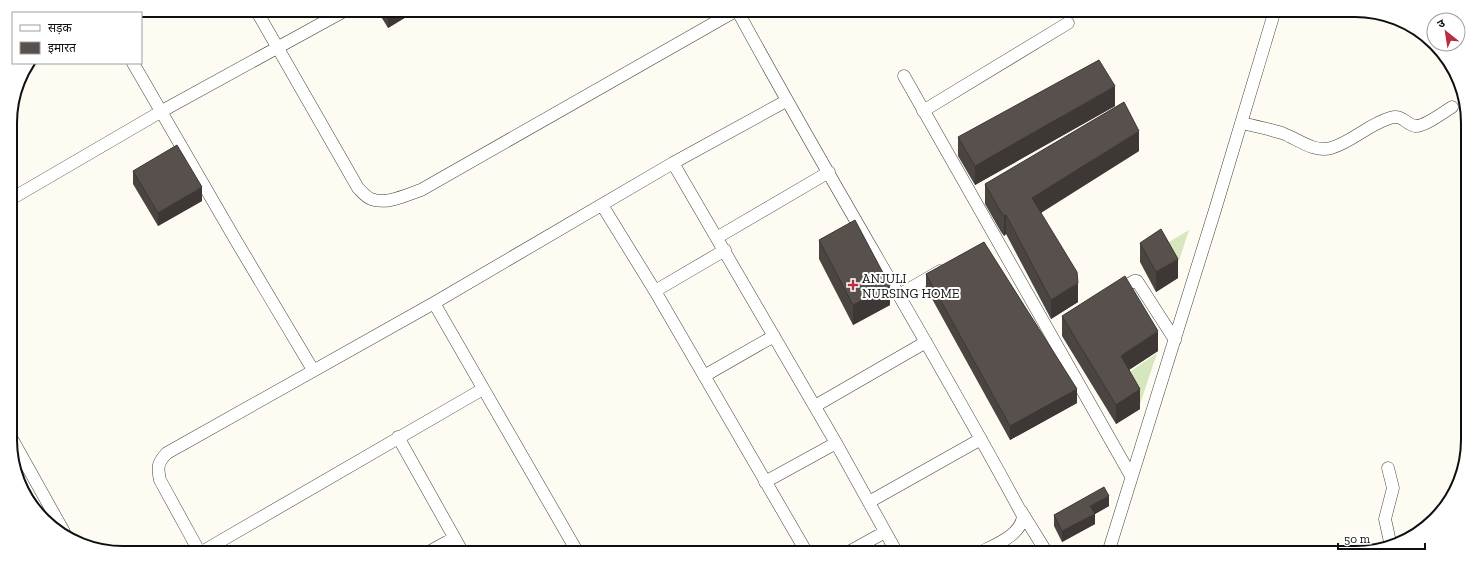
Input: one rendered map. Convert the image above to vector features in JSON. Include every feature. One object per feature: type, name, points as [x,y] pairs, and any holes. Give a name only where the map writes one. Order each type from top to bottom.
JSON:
[{"type":"street","points":[[260,17],[358,188],[369,199],[380,201],[396,199],[421,190],[725,17]]},
{"type":"street","points":[[17,196],[162,111],[333,17]]},
{"type":"street","points":[[741,17],[786,101],[829,172],[981,439],[1023,516],[1020,528],[1013,534],[992,546]]},
{"type":"street","points":[[1110,546],[1175,340],[1273,17]]},
{"type":"street","points":[[923,111],[1068,23]]},
{"type":"street","points":[[134,64],[162,111],[234,239],[313,370]]},
{"type":"street","points":[[904,76],[947,154],[977,195],[997,238],[1131,476]]},
{"type":"street","points":[[196,546],[160,480],[157,468],[159,461],[168,453],[434,303],[674,162],[786,101]]},
{"type":"street","points":[[1241,123],[1282,133],[1310,146],[1324,149],[1337,146],[1389,118],[1400,117],[1413,126],[1418,126],[1452,107]]},
{"type":"street","points":[[947,154],[961,147]]},
{"type":"street","points":[[674,162],[815,406],[893,546]]},
{"type":"street","points":[[718,237],[829,172]]},
{"type":"street","points":[[602,205],[655,291],[802,546]]},
{"type":"street","points":[[984,246],[997,238]]},
{"type":"street","points":[[655,291],[725,250]]},
{"type":"street","points":[[899,295],[951,265]]},
{"type":"street","points":[[1109,297],[1134,281],[1137,281],[1175,340]]},
{"type":"street","points":[[434,303],[574,546]]},
{"type":"street","points":[[1051,334],[1064,326]]},
{"type":"street","points":[[704,376],[774,336]]},
{"type":"street","points":[[815,406],[926,342]]},
{"type":"street","points":[[212,546],[483,389]]},
{"type":"street","points":[[398,437],[459,546]]},
{"type":"street","points":[[869,502],[981,439]]},
{"type":"street","points":[[764,482],[836,443]]},
{"type":"street","points":[[18,456],[26,476],[59,524]]},
{"type":"street","points":[[1388,468],[1393,488],[1385,519],[1390,540]]},
{"type":"street","points":[[1009,491],[1043,546]]},
{"type":"street","points":[[860,546],[885,532]]},
{"type":"street","points":[[440,546],[454,538]]},
{"type":"green space","points":[[1189,230],[1177,267],[1164,245]]},
{"type":"green space","points":[[1157,353],[1140,404],[1124,376]]},
{"type":"building","points":[[1099,60],[1115,86],[975,166],[958,137]]},
{"type":"building","points":[[1124,102],[1139,131],[1032,198],[1077,272],[1078,283],[1051,300],[1006,215],[1004,216],[1001,212],[985,184]]},
{"type":"building","points":[[177,145],[202,187],[158,213],[133,171]]},
{"type":"building","points":[[855,220],[890,286],[853,305],[819,240]]},
{"type":"building","points":[[1161,229],[1178,259],[1156,272],[1140,243]]},
{"type":"building","points":[[984,242],[1077,389],[1010,426],[926,274]]},
{"type":"building","points":[[1125,276],[1158,331],[1121,356],[1140,389],[1116,405],[1062,316]]},
{"type":"building","points":[[1104,487],[1109,496],[1090,506],[1095,514],[1062,531],[1054,515]]},
{"type":"place","name":"ANJULI NURSING HOME","points":[[853,285]]}]
